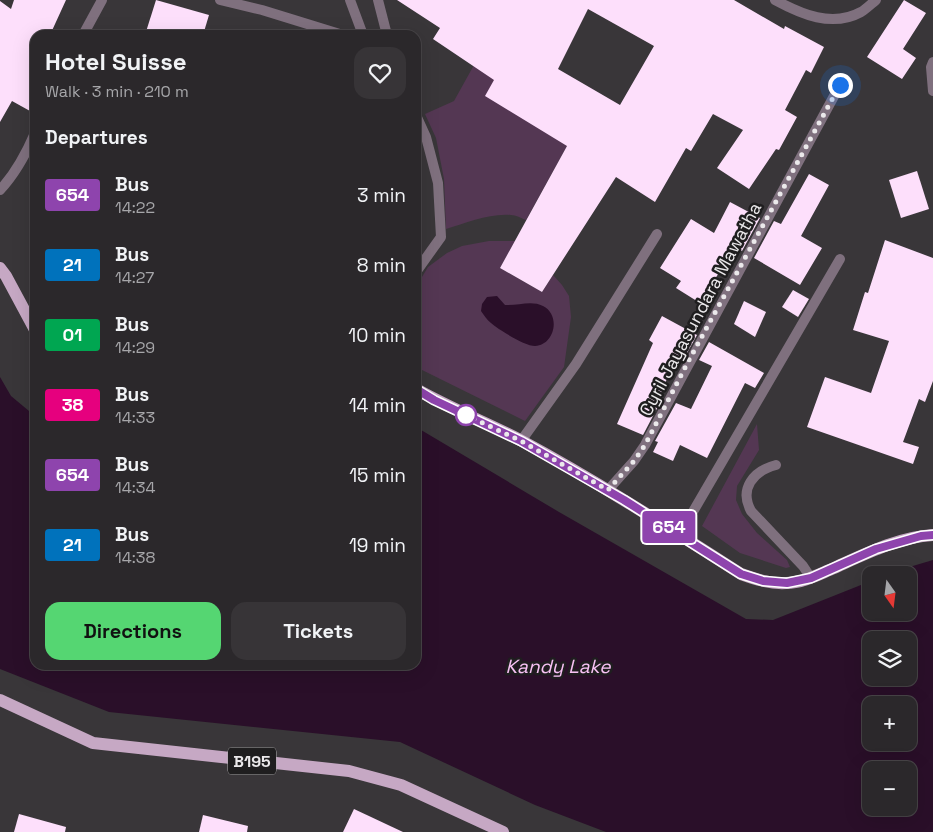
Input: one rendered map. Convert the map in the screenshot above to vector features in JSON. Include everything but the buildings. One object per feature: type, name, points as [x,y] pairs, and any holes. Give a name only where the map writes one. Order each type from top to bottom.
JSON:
[{"type":"main road","points":[[0,268],[30,321]]},
{"type":"main road","points":[[421,393],[521,441],[608,490],[741,574],[763,581],[787,583],[811,578],[876,549],[921,536],[933,535]]},
{"type":"main road","name":"B195","points":[[0,700],[93,743],[357,773],[401,785],[503,832]]},
{"type":"street","points":[[86,30],[102,0]]},
{"type":"street","points":[[220,0],[262,10],[327,30]]},
{"type":"street","points":[[350,0],[361,30]]},
{"type":"street","points":[[378,0],[386,30]]},
{"type":"street","points":[[775,0],[798,12],[824,19],[838,19],[860,13],[876,0]]},
{"type":"street","points":[[933,62],[933,91]]},
{"type":"street","name":"Cyril Jayasundara Mawatha","points":[[608,490],[634,461],[645,445],[689,360],[840,85]]},
{"type":"street","points":[[421,126],[426,137],[438,183],[441,237],[421,265]]},
{"type":"street","points":[[0,190],[12,177],[30,145]]},
{"type":"street","points":[[521,441],[576,364],[657,234]]},
{"type":"street","points":[[680,534],[840,260]]},
{"type":"street","points":[[776,465],[766,467],[756,475],[748,485],[746,501],[751,511],[803,566],[811,578]]},
{"type":"shaded area","points":[[503,33],[567,146],[526,220],[513,215],[503,215],[478,219],[446,229],[444,179],[436,138],[425,114],[454,101],[474,65]]},
{"type":"shaded area","points":[[489,241],[515,241],[500,268],[542,292],[553,275],[569,296],[571,317],[564,367],[525,421],[421,369],[421,279],[428,267],[447,253],[462,246]]},
{"type":"shaded area","points":[[757,424],[759,450],[737,486],[736,500],[742,514],[757,533],[787,560],[790,567],[786,568],[740,553],[702,526]]},
{"type":"water","points":[[497,296],[505,305],[534,303],[549,310],[554,322],[551,335],[547,341],[535,346],[525,343],[500,330],[490,322],[481,311],[482,304],[487,297]]},
{"type":"water","name":"Kandy Lake","points":[[0,377],[11,396],[30,412],[30,670],[421,670],[421,430],[559,512],[746,619],[773,620],[862,585],[862,621],[918,621],[918,566],[913,566],[933,560],[933,832],[606,832],[535,805],[400,742],[109,712],[0,669]]},
{"type":"bus line","name":"654","points":[[421,392],[521,441],[608,490],[741,574],[763,581],[787,583],[811,578],[876,549],[921,536],[933,535]]},
{"type":"route","points":[[466,415],[521,441],[608,490],[634,461],[645,445],[689,360],[840,85]]}]
